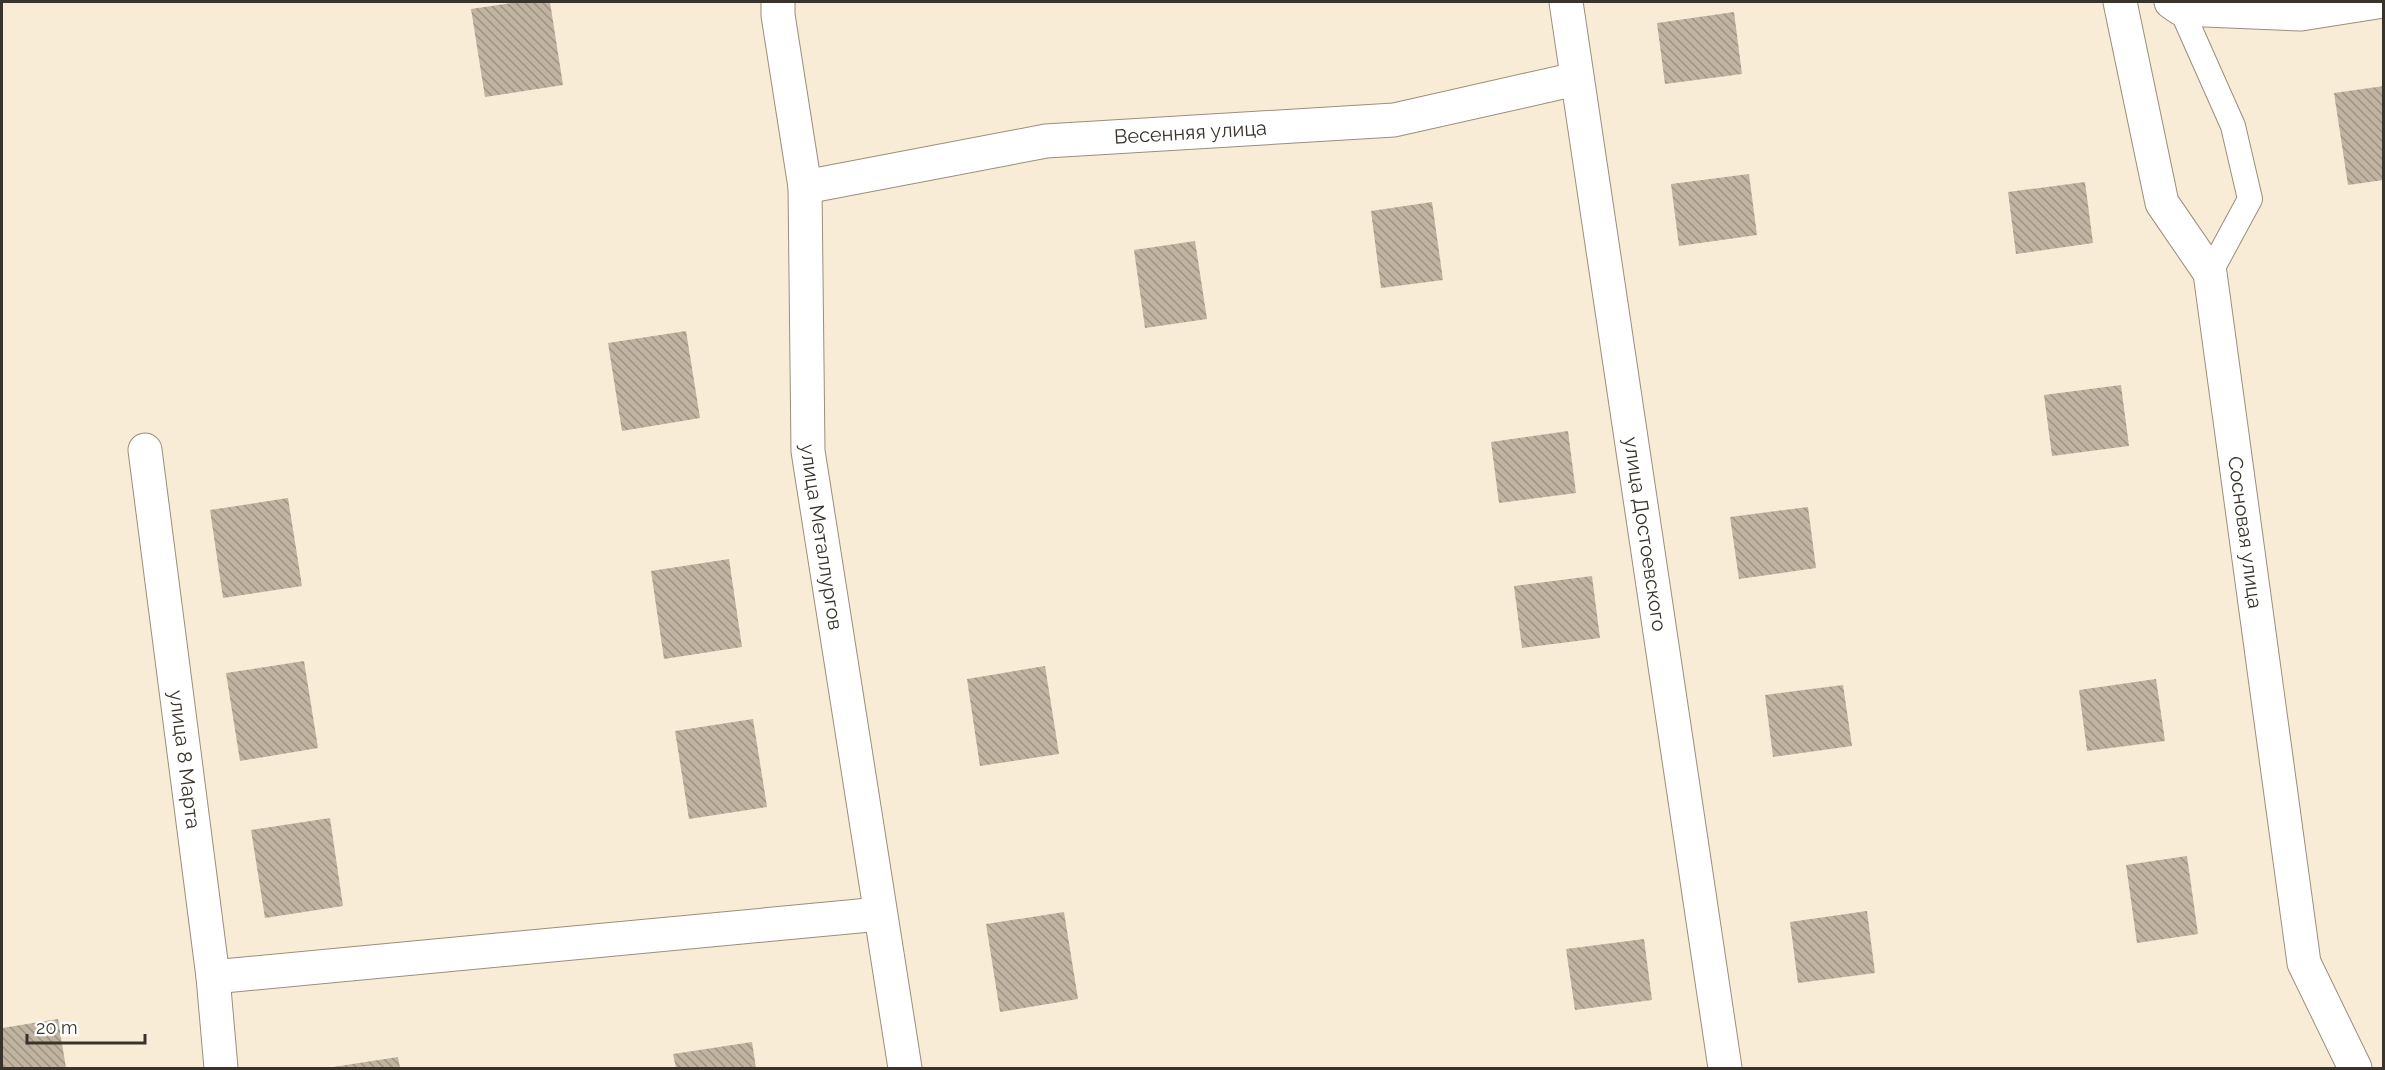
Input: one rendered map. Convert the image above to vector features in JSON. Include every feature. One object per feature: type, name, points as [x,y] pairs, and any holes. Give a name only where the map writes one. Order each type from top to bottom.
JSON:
[{"type":"street","name":"улица Металлургов","points":[[778,2],[778,15],[805,187],[808,451],[905,1068]]},
{"type":"street","name":"улица Достоевского","points":[[1566,2],[1725,1068]]},
{"type":"street","name":"Сосновая улица","points":[[2120,2],[2162,203],[2210,273],[2304,963],[2355,1068]]},
{"type":"street","points":[[2176,5],[2301,14],[2377,2]]},
{"type":"street","name":"Весенняя улица","points":[[805,187],[1046,141],[1394,120],[1576,78]]},
{"type":"street","name":"улица 8 Марта","points":[[145,450],[213,977],[221,1068]]},
{"type":"street","points":[[213,977],[880,914]]},
{"type":"lane","points":[[2176,5],[2233,126],[2250,199],[2210,273]]},
{"type":"building","points":[[519,2],[550,2],[563,85],[485,97],[471,9]]},
{"type":"building","points":[[1734,12],[1742,74],[1665,84],[1657,23]]},
{"type":"building","points":[[2384,86],[2384,180],[2348,185],[2334,93]]},
{"type":"building","points":[[1749,174],[1757,235],[1679,246],[1671,184]]},
{"type":"building","points":[[2085,182],[2093,243],[2016,254],[2008,192]]},
{"type":"building","points":[[1432,202],[1443,280],[1381,288],[1371,211]]},
{"type":"building","points":[[1195,241],[1207,319],[1145,328],[1134,250]]},
{"type":"building","points":[[686,331],[700,418],[622,431],[608,343]]},
{"type":"building","points":[[2121,385],[2129,446],[2052,456],[2044,395]]},
{"type":"building","points":[[1568,431],[1576,493],[1499,503],[1491,442]]},
{"type":"building","points":[[288,498],[302,586],[223,598],[210,510]]},
{"type":"building","points":[[1808,507],[1816,568],[1739,579],[1730,517]]},
{"type":"building","points":[[729,559],[742,647],[664,659],[651,571]]},
{"type":"building","points":[[1592,576],[1600,638],[1522,648],[1514,586]]},
{"type":"building","points":[[304,661],[318,748],[240,761],[226,673]]},
{"type":"building","points":[[1045,666],[1059,754],[980,766],[967,679]]},
{"type":"building","points":[[2156,679],[2165,741],[2087,751],[2079,690]]},
{"type":"building","points":[[1843,685],[1852,746],[1773,757],[1765,695]]},
{"type":"building","points":[[753,719],[767,807],[689,819],[675,731]]},
{"type":"building","points":[[330,818],[343,906],[265,918],[251,830]]},
{"type":"building","points":[[2187,856],[2198,934],[2137,943],[2126,865]]},
{"type":"building","points":[[1867,911],[1875,973],[1798,983],[1790,922]]},
{"type":"building","points":[[1064,912],[1078,999],[1000,1012],[986,924]]},
{"type":"building","points":[[1644,939],[1652,1000],[1575,1010],[1566,949]]},
{"type":"building","points":[[58,1019],[66,1068],[2,1068],[2,1028]]},
{"type":"building","points":[[752,1042],[756,1068],[676,1068],[673,1054]]},
{"type":"building","points":[[398,1057],[400,1068],[333,1068],[333,1067]]}]
